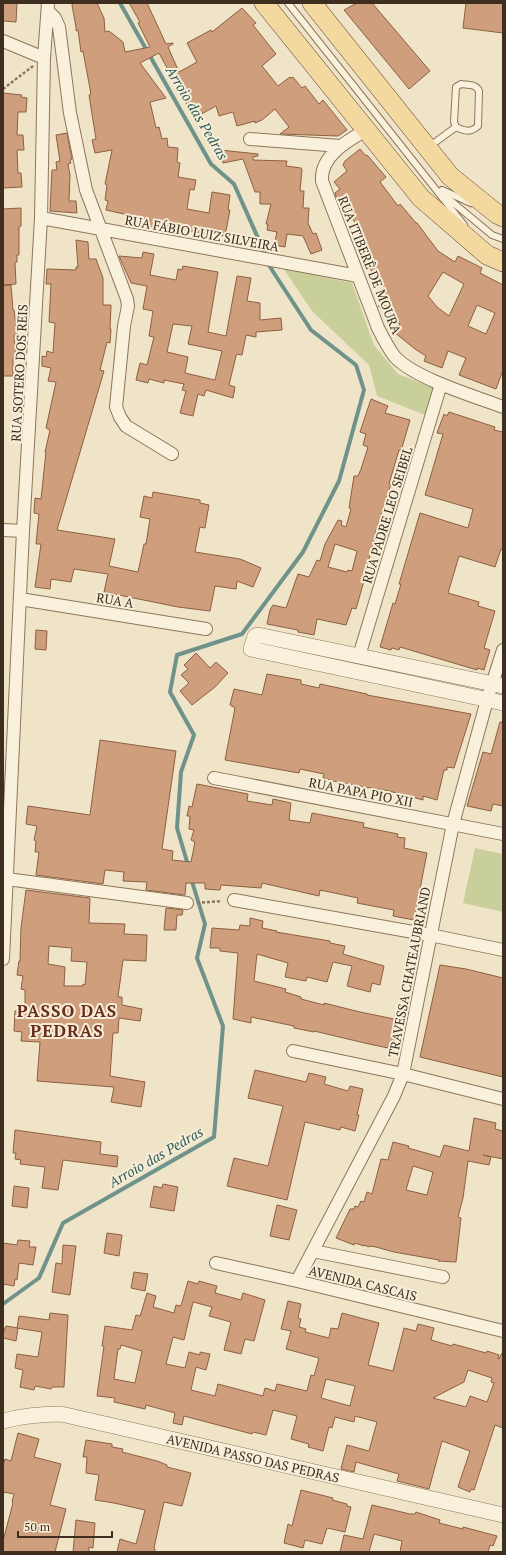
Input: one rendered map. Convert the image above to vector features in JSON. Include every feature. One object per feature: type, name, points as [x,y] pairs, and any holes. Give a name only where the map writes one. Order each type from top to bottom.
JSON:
[{"type":"main road","points":[[264,3],[421,198],[495,258]]},
{"type":"main road","points":[[312,3],[450,176],[500,216]]},
{"type":"street","name":"RUA SOTERO DOS REIS","points":[[3,959],[20,599],[42,218],[44,58],[48,7]]},
{"type":"street","points":[[48,7],[59,27],[70,113],[86,190],[128,306],[124,326],[116,407],[126,426],[172,454]]},
{"type":"street","points":[[3,40],[44,58]]},
{"type":"street","name":"RUA ITIBERÊ DE MOURA","points":[[366,130],[340,146],[324,165],[322,181],[378,328],[387,345],[396,357],[408,367],[441,384],[503,407]]},
{"type":"street","points":[[250,139],[340,146]]},
{"type":"street","name":"RUA FÁBIO LUIZ SILVEIRA","points":[[42,218],[358,276]]},
{"type":"street","name":"RUA PADRE LEO SEIBEL","points":[[359,656],[441,384]]},
{"type":"street","points":[[3,530],[24,532]]},
{"type":"street","name":"RUA A","points":[[20,599],[206,629]]},
{"type":"street","points":[[492,691],[251,648],[255,636],[258,635],[359,656],[492,691],[503,703]]},
{"type":"street","name":"TRAVESSA CHATEAUBRIAND","points":[[297,1281],[394,1096],[403,1074],[453,824],[503,650]]},
{"type":"street","name":"RUA PAPA PIO XII","points":[[214,778],[503,834]]},
{"type":"street","points":[[7,879],[187,904]]},
{"type":"street","points":[[234,900],[430,935],[503,950]]},
{"type":"street","points":[[294,1051],[403,1074],[503,1099]]},
{"type":"street","points":[[313,1251],[443,1277]]},
{"type":"street","name":"AVENIDA CASCAIS","points":[[216,1263],[503,1331]]},
{"type":"street","name":"AVENIDA PASSO DAS PEDRAS","points":[[3,1421],[20,1416],[61,1414],[503,1515]]},
{"type":"lane","points":[[288,3],[495,258]]},
{"type":"lane","points":[[428,148],[456,128],[468,131],[475,129],[478,126],[479,92],[477,87],[473,85],[461,84],[456,87],[454,122],[456,128]]},
{"type":"lane","points":[[436,187],[500,216]]},
{"type":"lane","points":[[436,187],[492,235],[503,239]]},
{"type":"path","points":[[3,89],[44,58]]},
{"type":"green space","points":[[283,268],[352,283],[374,345],[398,374],[434,388],[425,415],[377,396],[369,365],[312,311]]},
{"type":"green space","points":[[475,848],[503,854],[503,912],[463,903]]},
{"type":"building","points":[[3,3],[17,3],[16,22],[3,21]]},
{"type":"building","points":[[73,3],[97,3],[104,18],[105,32],[109,31],[123,42],[125,52],[150,47],[138,23],[140,22],[129,3],[147,3],[166,44],[173,43],[168,47],[179,72],[197,62],[187,43],[211,30],[212,32],[242,8],[256,23],[253,25],[276,54],[262,66],[278,86],[290,77],[293,77],[302,88],[305,86],[319,104],[323,100],[347,130],[338,136],[280,134],[289,127],[275,109],[262,120],[255,123],[255,121],[237,126],[233,112],[219,116],[216,106],[196,117],[194,115],[193,116],[159,53],[140,63],[166,98],[150,102],[156,128],[159,127],[162,139],[167,138],[168,147],[178,148],[177,162],[180,163],[178,177],[196,180],[194,190],[190,189],[187,209],[209,213],[212,192],[230,195],[228,210],[230,210],[225,236],[187,231],[188,229],[168,226],[167,231],[148,227],[150,220],[106,210],[108,201],[105,200],[107,185],[105,184],[112,150],[95,153],[92,140],[96,139],[89,95],[91,94],[83,51],[81,52],[78,30],[76,31],[72,5]]},
{"type":"building","points":[[357,3],[372,3],[430,71],[409,89],[344,10]]},
{"type":"building","points":[[466,3],[503,3],[503,33],[463,28]]},
{"type":"building","points":[[3,93],[22,95],[21,97],[27,98],[26,112],[18,112],[17,135],[23,135],[24,150],[17,150],[18,173],[21,173],[22,187],[3,188]]},
{"type":"building","points":[[67,133],[72,159],[70,160],[71,163],[68,164],[70,175],[69,201],[76,201],[77,213],[50,211],[52,170],[57,170],[56,162],[60,161],[56,135]]},
{"type":"building","points":[[360,149],[386,177],[380,182],[398,206],[400,204],[417,223],[438,251],[455,262],[458,256],[482,268],[480,273],[503,285],[503,370],[496,389],[459,375],[466,358],[448,351],[442,368],[424,361],[426,356],[394,332],[400,324],[378,306],[390,306],[380,293],[385,288],[370,269],[375,265],[370,258],[372,257],[368,251],[370,249],[360,234],[363,232],[337,200],[335,193],[340,189],[334,182],[347,171],[343,165],[345,161]],"holes":[[[443,272],[464,284],[449,316],[437,307],[428,296]],[[477,305],[495,313],[486,334],[468,326]]]},
{"type":"building","points":[[220,150],[258,154],[258,156],[253,157],[253,160],[287,161],[286,166],[301,168],[300,191],[304,191],[303,208],[309,208],[308,223],[313,234],[316,233],[322,250],[311,254],[303,236],[287,234],[285,247],[274,245],[277,232],[267,230],[268,224],[266,224],[271,204],[260,204],[260,192],[255,192],[243,159],[223,163]]},
{"type":"building","points":[[21,208],[19,255],[17,255],[17,262],[15,263],[16,284],[3,285],[3,209]]},
{"type":"building","points":[[76,240],[88,242],[89,259],[96,259],[103,278],[103,305],[111,305],[111,329],[110,343],[107,342],[100,370],[104,371],[57,530],[115,539],[109,566],[138,572],[144,544],[146,544],[150,519],[140,517],[144,496],[152,498],[153,492],[200,500],[200,503],[209,505],[205,528],[200,527],[195,552],[240,559],[261,568],[253,587],[237,581],[236,589],[215,586],[210,611],[178,607],[104,592],[108,574],[74,569],[71,582],[51,579],[50,589],[35,587],[41,544],[36,544],[39,514],[34,513],[35,498],[41,499],[45,452],[50,430],[46,428],[56,382],[48,381],[51,368],[42,366],[42,356],[46,357],[47,351],[53,353],[55,323],[49,322],[51,284],[46,284],[47,269],[76,270],[76,267],[78,267]]},
{"type":"building","points":[[143,252],[154,254],[150,275],[176,280],[178,269],[182,270],[183,266],[218,272],[208,332],[226,336],[237,276],[251,278],[247,301],[260,303],[260,320],[281,318],[282,330],[256,332],[256,337],[246,335],[242,355],[237,354],[236,356],[229,385],[235,387],[233,398],[206,390],[204,396],[198,394],[193,416],[180,413],[186,391],[182,390],[184,384],[164,380],[164,383],[149,379],[148,383],[136,380],[140,363],[147,365],[154,337],[149,336],[153,311],[143,309],[147,286],[131,283],[119,256],[142,258]],"holes":[[[173,324],[192,326],[188,344],[222,351],[215,380],[185,373],[188,357],[167,352]]]},
{"type":"building","points":[[11,285],[17,335],[14,336],[16,357],[13,359],[13,376],[3,376],[3,286]]},
{"type":"building","points":[[371,399],[388,406],[385,413],[410,420],[389,484],[391,484],[374,537],[366,574],[356,609],[352,608],[346,625],[317,619],[314,635],[298,632],[298,630],[267,624],[270,610],[273,605],[286,608],[298,574],[309,577],[317,560],[320,561],[325,544],[338,520],[342,521],[341,525],[346,527],[351,509],[349,508],[354,476],[358,476],[368,447],[363,445],[366,434],[360,432]],"holes":[[[335,544],[357,551],[352,571],[348,570],[347,572],[328,567]]]},
{"type":"building","points":[[449,412],[495,427],[494,430],[503,432],[503,550],[501,549],[495,567],[459,556],[448,593],[479,602],[478,606],[495,611],[484,648],[490,650],[484,670],[477,668],[477,670],[400,647],[399,650],[392,648],[391,650],[380,647],[393,603],[395,604],[401,584],[399,584],[420,513],[468,528],[473,509],[425,495],[443,434],[437,433],[444,414],[447,416]]},
{"type":"building","points":[[36,630],[47,631],[46,650],[35,649]]},
{"type":"building","points":[[196,653],[210,668],[216,662],[228,673],[215,687],[192,705],[180,691],[189,683],[181,675],[188,669],[184,665]]},
{"type":"building","points":[[267,674],[301,680],[301,684],[319,688],[320,684],[367,695],[471,714],[454,768],[447,767],[447,770],[444,770],[437,800],[423,796],[423,800],[389,791],[341,783],[323,778],[324,774],[300,769],[299,773],[225,760],[235,708],[230,705],[234,689],[262,695]]},
{"type":"building","points":[[500,722],[503,722],[503,806],[493,804],[491,811],[467,806],[483,752],[491,754]]},
{"type":"building","points":[[100,740],[176,751],[162,849],[173,851],[172,860],[191,862],[195,842],[191,840],[194,830],[189,829],[190,816],[187,816],[189,806],[192,807],[197,784],[248,794],[247,801],[272,805],[273,799],[291,803],[289,820],[310,823],[312,813],[364,823],[363,827],[398,834],[397,837],[405,838],[404,848],[427,853],[414,920],[393,916],[394,910],[357,903],[358,898],[320,890],[319,896],[262,883],[261,888],[221,885],[220,890],[205,889],[205,883],[186,883],[185,895],[146,890],[147,882],[123,881],[124,872],[105,870],[103,884],[36,875],[39,852],[35,852],[36,841],[34,840],[37,826],[26,824],[28,806],[90,815]]},
{"type":"building","points":[[26,890],[90,898],[89,923],[125,924],[124,934],[147,935],[146,961],[123,960],[118,997],[122,997],[122,1005],[142,1009],[140,1021],[119,1018],[118,1033],[113,1033],[110,1076],[145,1082],[141,1107],[111,1102],[114,1087],[37,1081],[40,1042],[21,1041],[22,1032],[14,1031],[15,1011],[25,1012],[25,990],[21,989],[23,976],[17,975],[20,961],[21,928]],"holes":[[[49,946],[72,948],[71,961],[87,962],[85,985],[83,984],[83,986],[64,986],[65,967],[48,964]]]},
{"type":"building","points":[[166,908],[183,910],[182,915],[177,915],[176,930],[164,930]]},
{"type":"building","points":[[250,918],[263,921],[262,928],[277,931],[276,932],[330,941],[330,943],[345,946],[343,954],[384,966],[380,985],[372,983],[370,992],[347,986],[352,966],[333,962],[327,982],[307,977],[306,981],[285,977],[288,963],[257,954],[254,981],[286,989],[285,992],[301,997],[301,999],[399,1020],[393,1046],[389,1045],[388,1048],[314,1031],[294,1028],[294,1026],[251,1017],[251,1023],[233,1019],[238,953],[220,951],[220,948],[210,948],[212,928],[239,930],[240,925],[250,926]]},
{"type":"building","points":[[440,965],[466,969],[503,978],[503,1077],[420,1057]]},
{"type":"building","points":[[255,1070],[306,1082],[309,1073],[326,1077],[324,1084],[348,1091],[350,1086],[363,1089],[355,1131],[341,1127],[340,1130],[305,1122],[287,1200],[227,1186],[234,1158],[268,1166],[283,1106],[248,1098]]},
{"type":"building","points":[[474,1118],[496,1123],[495,1129],[503,1131],[503,1159],[483,1155],[491,1157],[489,1165],[468,1161],[463,1198],[458,1217],[461,1218],[456,1262],[438,1261],[439,1260],[355,1243],[354,1245],[336,1238],[350,1209],[354,1209],[355,1206],[358,1207],[361,1201],[364,1202],[367,1192],[372,1194],[381,1159],[388,1160],[393,1142],[440,1157],[444,1145],[469,1151]],"holes":[[[413,1166],[433,1172],[427,1195],[406,1190]]]},
{"type":"building","points":[[15,1130],[101,1142],[100,1154],[118,1156],[117,1167],[63,1160],[58,1190],[42,1188],[45,1167],[20,1164],[21,1160],[15,1159],[16,1153],[13,1153]]},
{"type":"building","points":[[163,1184],[178,1187],[174,1211],[150,1207],[154,1186],[162,1188]]},
{"type":"building","points":[[14,1186],[29,1188],[27,1208],[12,1206]]},
{"type":"building","points":[[277,1205],[297,1210],[289,1240],[270,1236]]},
{"type":"building","points":[[107,1233],[122,1235],[119,1256],[104,1253]]},
{"type":"building","points":[[18,1240],[30,1241],[29,1247],[36,1247],[33,1265],[19,1263],[17,1280],[15,1279],[14,1286],[3,1284],[3,1243],[17,1245]]},
{"type":"building","points":[[63,1245],[76,1246],[70,1295],[52,1292],[56,1263],[62,1264]]},
{"type":"building","points":[[134,1272],[148,1274],[145,1291],[131,1288]]},
{"type":"building","points":[[188,1281],[198,1284],[199,1281],[217,1286],[215,1293],[241,1300],[243,1293],[265,1300],[254,1341],[245,1339],[241,1354],[224,1350],[231,1322],[209,1316],[212,1307],[193,1302],[184,1340],[173,1337],[166,1364],[185,1368],[189,1352],[200,1355],[200,1352],[210,1354],[206,1370],[196,1367],[191,1390],[215,1396],[218,1384],[263,1396],[265,1388],[275,1391],[277,1384],[307,1391],[311,1375],[314,1376],[319,1358],[286,1349],[291,1331],[281,1329],[288,1301],[301,1304],[298,1318],[301,1319],[299,1327],[306,1329],[305,1332],[329,1338],[331,1328],[338,1329],[342,1313],[379,1323],[368,1365],[393,1371],[404,1328],[416,1331],[418,1324],[434,1328],[431,1340],[486,1353],[487,1351],[499,1355],[498,1359],[503,1353],[503,1428],[495,1425],[474,1490],[471,1489],[470,1492],[458,1487],[470,1451],[442,1441],[429,1489],[397,1481],[399,1474],[356,1462],[354,1472],[341,1469],[347,1445],[369,1451],[377,1422],[355,1416],[354,1422],[335,1417],[332,1428],[329,1427],[323,1451],[308,1447],[309,1444],[291,1439],[297,1416],[273,1410],[266,1435],[253,1432],[252,1434],[184,1416],[182,1425],[173,1423],[175,1413],[146,1405],[145,1409],[114,1402],[115,1398],[97,1396],[104,1346],[102,1346],[105,1326],[132,1330],[136,1315],[140,1316],[147,1293],[156,1296],[153,1307],[174,1313],[176,1305],[181,1306]],"holes":[[[121,1345],[142,1351],[135,1383],[114,1379],[118,1349],[120,1349]],[[468,1370],[492,1378],[491,1382],[494,1383],[487,1402],[470,1396],[466,1407],[433,1398],[464,1382]],[[326,1379],[355,1386],[350,1406],[321,1398]]]},
{"type":"building","points":[[50,1313],[68,1315],[64,1387],[52,1387],[51,1389],[35,1386],[34,1390],[20,1387],[23,1370],[15,1368],[17,1354],[38,1357],[42,1332],[17,1328],[19,1316],[49,1320]]},
{"type":"building","points":[[6,1326],[18,1328],[16,1341],[3,1338],[3,1333]]},
{"type":"building","points":[[18,1433],[39,1439],[34,1457],[61,1464],[50,1505],[66,1509],[55,1552],[3,1552],[3,1541],[14,1494],[3,1492],[3,1465],[5,1459],[11,1461]]},
{"type":"building","points":[[86,1440],[112,1444],[112,1447],[123,1449],[122,1452],[157,1461],[167,1465],[167,1467],[191,1473],[182,1506],[164,1502],[154,1548],[155,1552],[117,1552],[120,1539],[136,1544],[145,1510],[95,1500],[99,1475],[86,1473],[87,1457],[83,1457]]},
{"type":"building","points":[[301,1490],[333,1498],[332,1500],[347,1504],[347,1506],[351,1507],[345,1532],[327,1528],[322,1544],[305,1540],[303,1548],[284,1543],[288,1524],[292,1526]]},
{"type":"building","points":[[372,1505],[410,1514],[415,1514],[416,1512],[440,1520],[439,1523],[463,1529],[463,1527],[497,1536],[493,1546],[490,1545],[488,1552],[400,1552],[402,1541],[374,1534],[369,1552],[340,1552],[344,1535],[363,1539]]},
{"type":"building","points":[[76,1520],[95,1523],[93,1548],[89,1547],[89,1552],[73,1552]]},
{"type":"waterway","name":"Arroio das Pedras","points":[[120,3],[211,164],[234,184],[266,256]]},
{"type":"waterway","name":"Arroio das Pedras","points":[[188,865],[177,828],[181,772],[194,735],[170,692],[177,655],[242,634],[303,552],[339,481],[364,390],[356,365],[311,330],[268,263]]},
{"type":"waterway","name":"Arroio das Pedras","points":[[3,1304],[39,1278],[63,1223],[214,1137],[223,1026],[197,958],[205,924],[191,878]]},
{"type":"district","name":"PASSO DAS PEDRAS","points":[[67,1021]]}]
